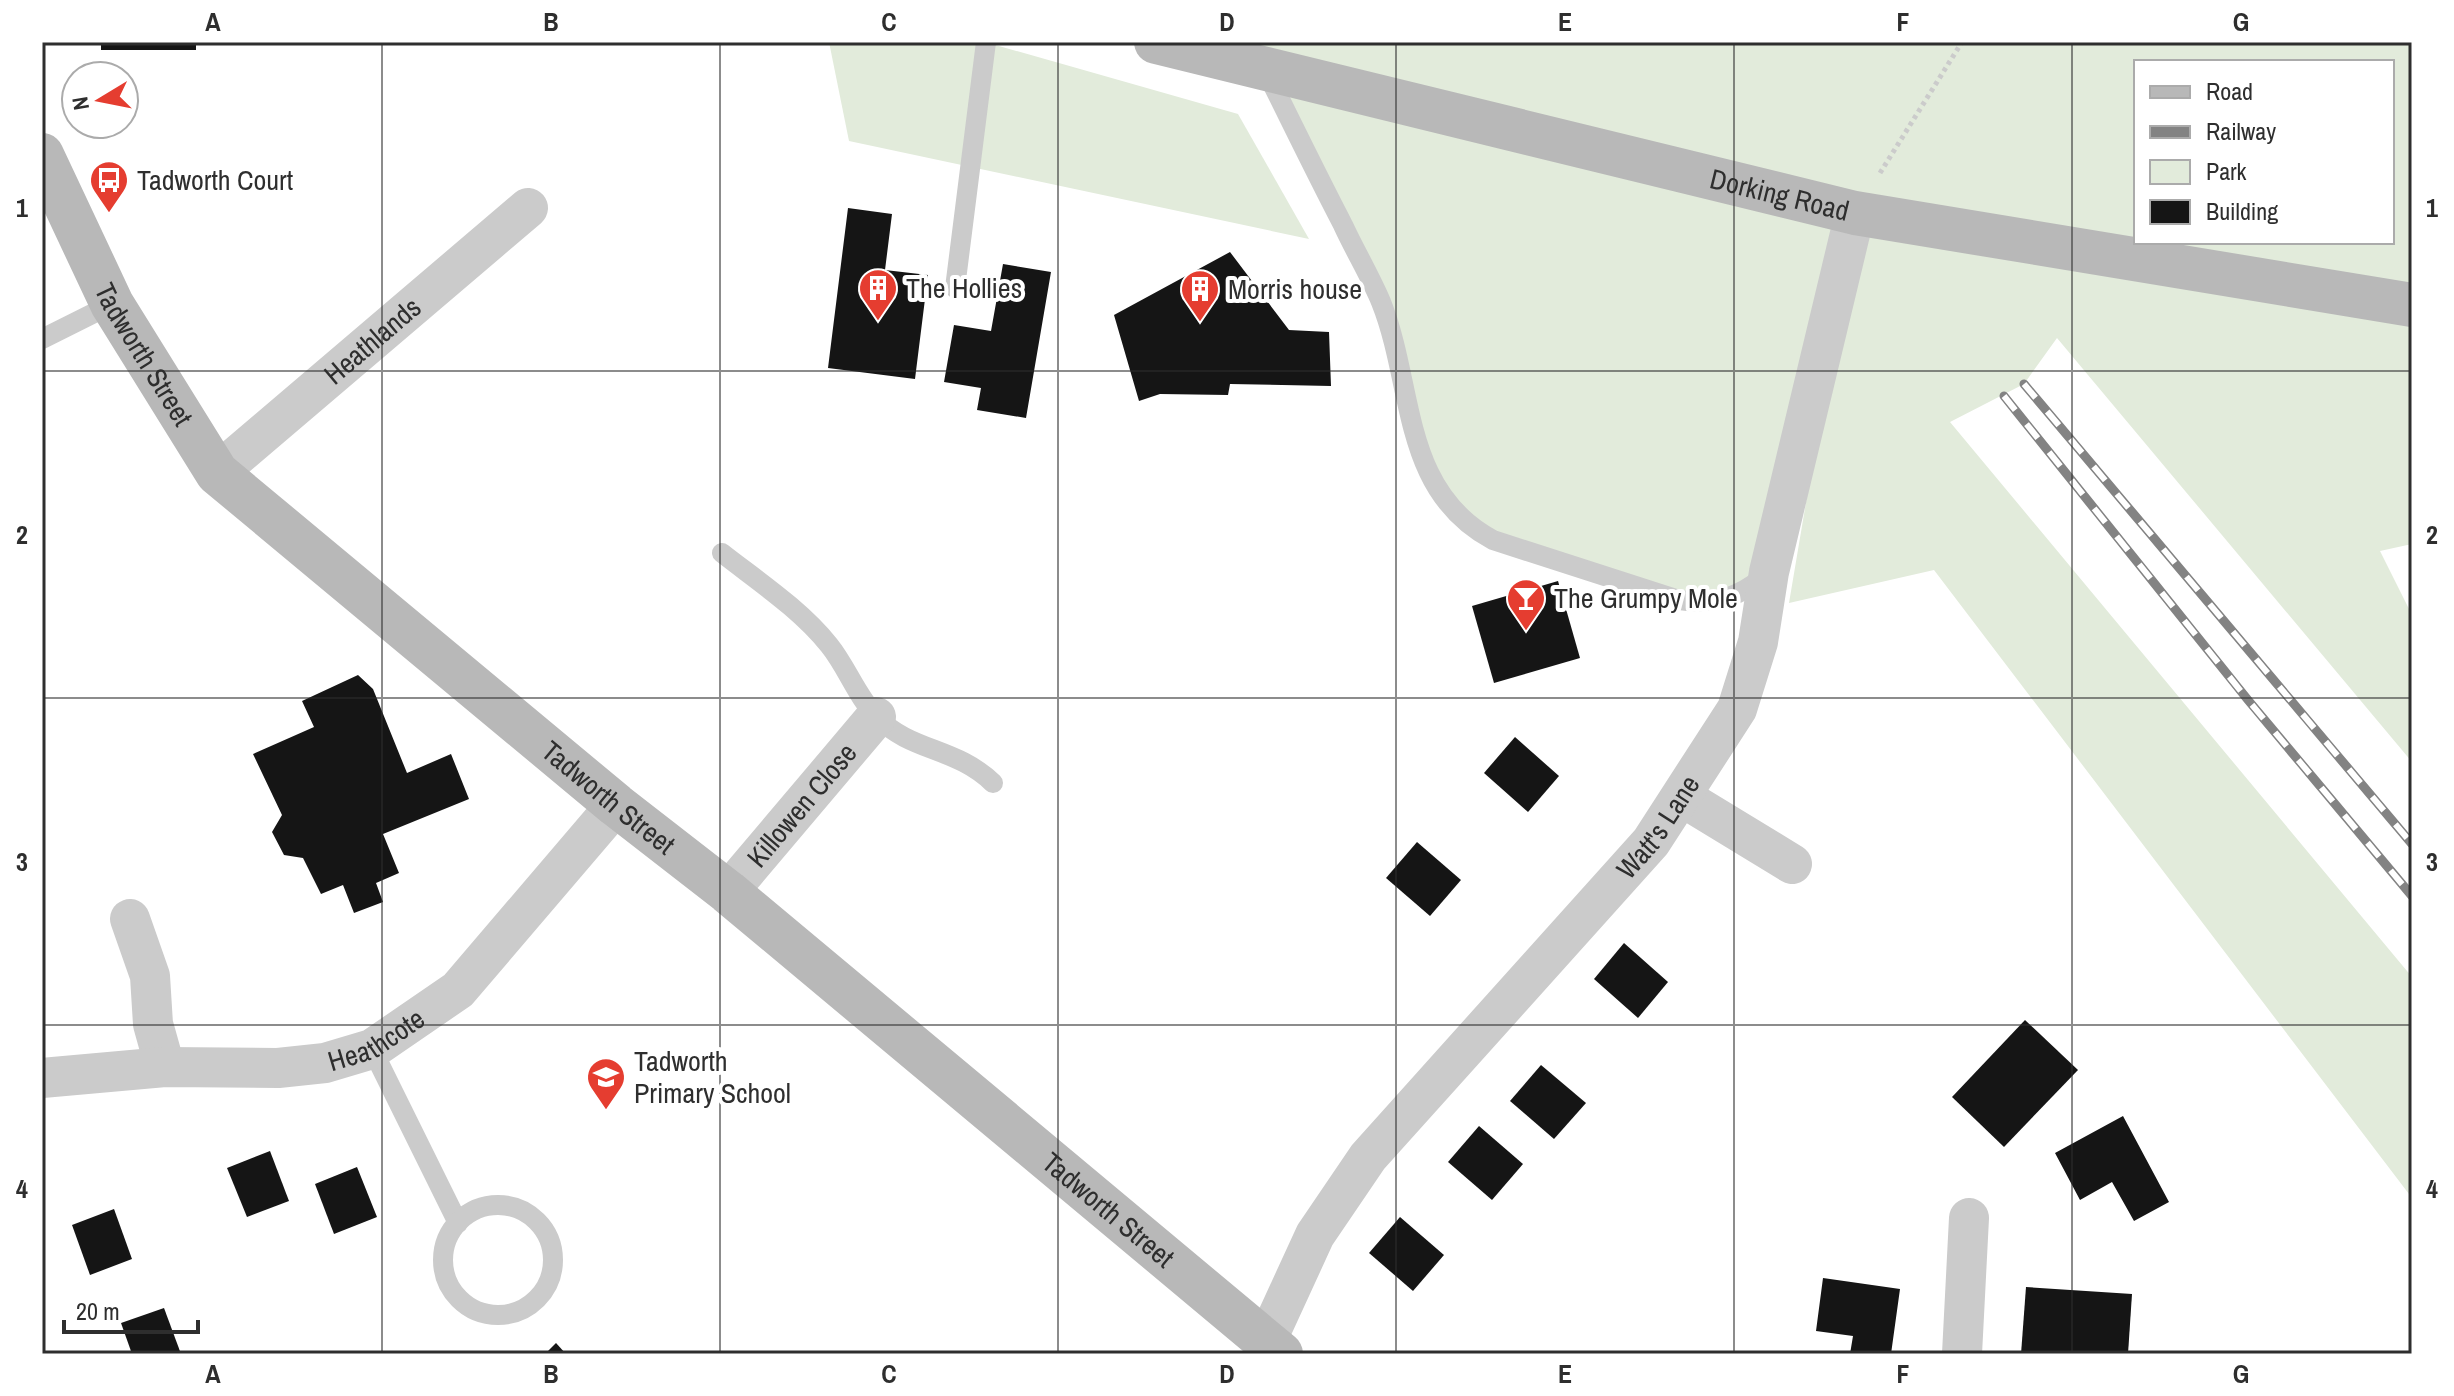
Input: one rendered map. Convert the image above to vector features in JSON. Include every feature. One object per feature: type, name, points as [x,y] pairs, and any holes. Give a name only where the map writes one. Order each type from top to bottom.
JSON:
[{"type":"main road","name":"Dorking Road","points":[[1156,42],[1855,213],[2406,310]]},
{"type":"main road","name":"Tadworth Street","points":[[42,155],[112,304],[217,473],[616,805],[728,892],[1273,1349]]},
{"type":"street","name":"Heathlands","points":[[217,473],[528,208]]},
{"type":"street","name":"Watt's Lane","points":[[1273,1349],[1315,1235],[1368,1157],[1651,842],[1737,709],[1758,642],[1769,572],[1855,213]]},
{"type":"street","name":"Killowen Close","points":[[728,892],[876,717]]},
{"type":"street","points":[[1682,797],[1792,864]]},
{"type":"street","name":"Heathcote","points":[[42,1078],[165,1067],[278,1068],[325,1063],[372,1049],[458,990],[616,805]]},
{"type":"street","points":[[130,919],[150,976],[153,1024],[165,1067]]},
{"type":"street","points":[[1962,1354],[1969,1218]]},
{"type":"lane","points":[[955,288],[986,42]]},
{"type":"lane","points":[[1265,70],[1382,303],[1412,427],[1430,475],[1446,503],[1467,526],[1493,540],[1679,600],[1703,604],[1727,600],[1769,572]]},
{"type":"lane","points":[[42,339],[112,304]]},
{"type":"lane","points":[[722,553],[807,620],[842,662],[876,717],[923,746],[975,765],[993,783]]},
{"type":"lane","points":[[372,1049],[458,1223]]},
{"type":"lane","points":[[505,1205],[536,1220],[552,1250],[553,1268],[538,1298],[524,1309],[490,1315],[461,1301],[446,1276],[443,1262],[449,1235],[458,1223],[479,1209],[505,1205]]},
{"type":"path","points":[[1855,213],[1962,42]]},
{"type":"green space","points":[[829,42],[985,42],[1238,114],[1309,239],[849,141]]},
{"type":"green space","points":[[1188,42],[2412,42],[2412,544],[2380,551],[2412,615],[2412,762],[2057,338],[2024,384],[1950,422],[2412,977],[2412,1198],[1934,570],[1789,603],[1852,230],[1769,572],[1703,604],[1493,540],[1446,503],[1382,303],[1265,70]]},
{"type":"building","points":[[101,42],[196,42],[196,50],[101,50]]},
{"type":"building","name":"The Hollies","points":[[848,208],[892,214],[885,270],[928,275],[915,379],[828,368]]},
{"type":"building","name":"Morris house","points":[[1230,252],[1289,330],[1329,332],[1331,386],[1230,384],[1228,395],[1160,394],[1139,401],[1114,315]]},
{"type":"building","points":[[1003,264],[1051,272],[1026,418],[977,410],[981,388],[944,382],[954,325],[991,331]]},
{"type":"building","name":"The Grumpy Mole","points":[[1558,581],[1580,658],[1494,683],[1472,606]]},
{"type":"building","points":[[358,675],[373,689],[407,773],[451,754],[469,799],[383,834],[399,873],[376,883],[383,902],[354,913],[343,885],[321,894],[303,858],[284,855],[272,832],[282,815],[253,754],[314,727],[302,701]]},
{"type":"building","points":[[1515,737],[1559,776],[1528,812],[1484,773]]},
{"type":"building","points":[[1417,842],[1461,880],[1430,916],[1386,878]]},
{"type":"building","points":[[1624,943],[1668,982],[1638,1018],[1594,979]]},
{"type":"building","points":[[2025,1020],[2078,1070],[2004,1147],[1952,1097]]},
{"type":"building","points":[[1541,1065],[1586,1103],[1554,1139],[1510,1101]]},
{"type":"building","points":[[2123,1116],[2169,1202],[2134,1221],[2112,1182],[2080,1200],[2055,1153]]},
{"type":"building","points":[[1479,1126],[1523,1164],[1492,1200],[1448,1162]]},
{"type":"building","points":[[270,1151],[289,1201],[247,1217],[227,1168]]},
{"type":"building","points":[[357,1167],[377,1217],[334,1234],[315,1184]]},
{"type":"building","points":[[114,1209],[132,1259],[90,1275],[72,1225]]},
{"type":"building","points":[[1400,1217],[1444,1255],[1413,1291],[1369,1253]]},
{"type":"building","points":[[1823,1278],[1900,1289],[1891,1354],[1850,1354],[1853,1336],[1816,1331]]},
{"type":"building","points":[[2026,1287],[2132,1294],[2128,1354],[2021,1354]]},
{"type":"building","points":[[164,1308],[181,1354],[132,1354],[121,1323]]},
{"type":"building","points":[[556,1343],[566,1354],[545,1354]]},
{"type":"railway","points":[[2024,384],[2412,844]]},
{"type":"railway","points":[[2004,396],[2248,700],[2412,896]]},
{"type":"place","name":"Tadworth Court","points":[[109,214]]},
{"type":"place","name":"The Hollies","points":[[878,322]]},
{"type":"place","name":"Morris house","points":[[1200,323]]},
{"type":"place","name":"The Grumpy Mole","points":[[1526,632]]},
{"type":"place","name":"Tadworth Primary School","points":[[606,1111]]}]
